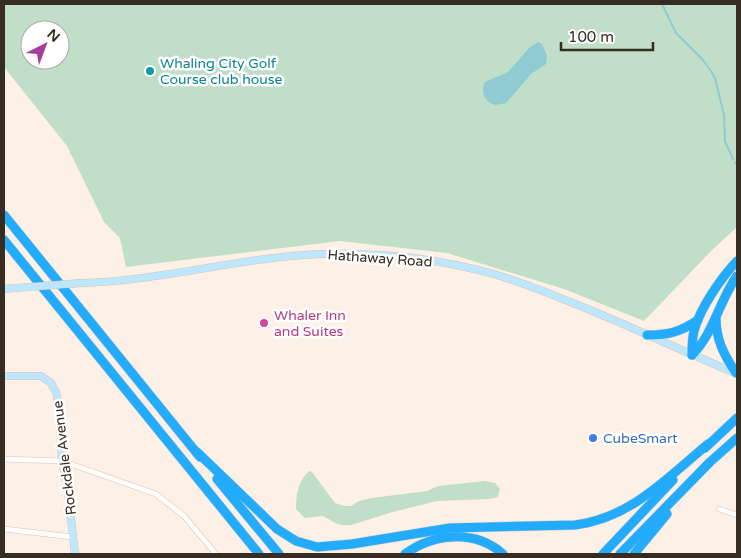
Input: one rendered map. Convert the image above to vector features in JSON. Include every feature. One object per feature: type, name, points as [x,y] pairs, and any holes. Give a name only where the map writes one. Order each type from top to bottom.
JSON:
[{"type":"highway","points":[[4,215],[278,554]]},
{"type":"highway","points":[[4,240],[259,554]]},
{"type":"highway","points":[[692,354],[694,332],[699,320],[724,277],[737,261]]},
{"type":"highway","points":[[692,354],[702,344],[726,292],[737,276]]},
{"type":"highway","points":[[716,315],[721,346],[737,373]]},
{"type":"highway","points":[[647,335],[680,331],[699,320]]},
{"type":"highway","points":[[197,452],[277,529],[303,544],[325,547],[450,528],[575,525],[595,522],[625,510],[645,497],[737,418]]},
{"type":"highway","points":[[620,554],[710,462],[737,438]]},
{"type":"highway","points":[[603,554],[708,444]]},
{"type":"highway","points":[[634,554],[710,462]]},
{"type":"highway","points":[[244,536],[253,554]]},
{"type":"highway","points":[[404,554],[433,540],[461,536],[480,539],[489,543],[503,554]]},
{"type":"main road","name":"Hathaway Road","points":[[4,289],[118,281],[303,255],[391,256],[438,262],[499,276],[562,298],[737,373]]},
{"type":"main road","name":"Rockdale Avenue","points":[[4,376],[38,376],[44,378],[51,383],[57,396],[62,461],[68,492],[75,554]]},
{"type":"street","points":[[4,460],[62,461],[151,492],[184,516],[216,554]]},
{"type":"street","points":[[719,509],[737,515]]},
{"type":"street","points":[[4,529],[73,537]]},
{"type":"green space","points":[[4,4],[737,4],[737,227],[712,250],[644,321],[564,289],[447,253],[340,241],[126,267],[120,238],[104,222],[67,146],[4,67]]},
{"type":"green space","points":[[309,471],[312,472],[335,503],[345,506],[351,506],[359,501],[372,498],[427,491],[438,486],[485,481],[495,483],[500,489],[498,497],[490,499],[437,501],[351,525],[342,525],[323,516],[305,518],[296,509],[298,489],[302,479]]},
{"type":"water","points":[[538,42],[542,44],[547,55],[546,64],[531,74],[506,103],[491,104],[483,93],[485,82],[508,72],[530,47]]},
{"type":"waterway","points":[[662,4],[676,33],[702,59],[715,78],[724,115],[725,141],[733,159]]},
{"type":"place","name":"Whaling City Golf Course club house","points":[[150,71]]},
{"type":"place","name":"Whaler Inn and Suites","points":[[264,323]]},
{"type":"place","name":"CubeSmart","points":[[593,438]]}]
